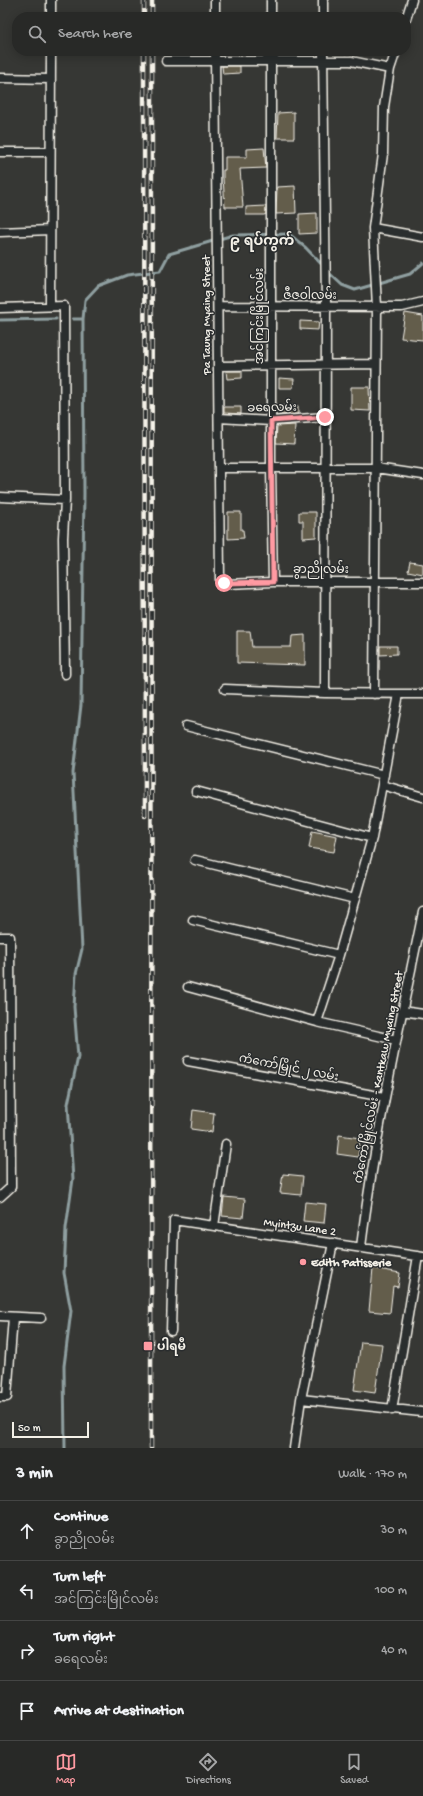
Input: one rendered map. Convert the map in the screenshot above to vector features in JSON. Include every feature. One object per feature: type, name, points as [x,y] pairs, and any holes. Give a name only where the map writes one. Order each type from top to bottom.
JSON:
[{"type":"street","points":[[51,0],[51,12]]},
{"type":"street","points":[[215,0],[215,12]]},
{"type":"street","points":[[271,0],[271,12]]},
{"type":"street","points":[[323,0],[323,12]]},
{"type":"street","points":[[408,12],[412,0]]},
{"type":"street","points":[[50,306],[51,56]]},
{"type":"street","name":"Pa Taung Myaing Street","points":[[215,56],[220,580]]},
{"type":"street","name":"အင်ကြင်းမြိုင်လမ်း","points":[[271,56],[271,468],[273,582]]},
{"type":"street","points":[[323,56],[326,307],[325,693]]},
{"type":"street","points":[[374,694],[377,307],[373,228],[383,154],[384,107],[390,69],[394,56]]},
{"type":"street","points":[[166,61],[351,61],[390,69]]},
{"type":"street","points":[[0,78],[51,79]]},
{"type":"street","points":[[0,152],[50,152]]},
{"type":"street","points":[[373,228],[423,237]]},
{"type":"street","points":[[0,232],[50,230]]},
{"type":"street","name":"ဇီဇဝါလမ်း","points":[[218,306],[402,307],[423,302]]},
{"type":"street","points":[[0,308],[64,306],[65,500],[63,538],[65,674]]},
{"type":"street","points":[[218,366],[376,364]]},
{"type":"street","name":"ခရေလမ်း","points":[[218,418],[271,421],[325,417]]},
{"type":"street","points":[[219,468],[376,468],[423,475]]},
{"type":"street","points":[[0,497],[65,500]]},
{"type":"street","name":"ခွာညိုလမ်း","points":[[220,580],[228,584],[326,581],[423,582]]},
{"type":"street","points":[[225,689],[325,693],[423,694]]},
{"type":"street","points":[[317,1022],[339,955],[372,838],[399,694]]},
{"type":"street","points":[[186,726],[384,775]]},
{"type":"street","points":[[382,785],[423,796]]},
{"type":"street","points":[[196,791],[372,838]]},
{"type":"street","points":[[195,860],[355,899]]},
{"type":"street","name":"ကံကော်မြိုင်လမ်း - Kantkaw Myaing Street","points":[[361,1248],[370,1176],[384,1097],[423,912]]},
{"type":"street","points":[[193,920],[339,955]]},
{"type":"street","points":[[0,937],[10,937],[11,1187],[0,1197]]},
{"type":"street","points":[[188,987],[317,1022],[396,1040]]},
{"type":"street","points":[[402,1011],[423,1014]]},
{"type":"street","name":"ကံကော်မြိုင် ၂ လမ်း","points":[[188,1061],[384,1097]]},
{"type":"street","points":[[214,1226],[226,1144]]},
{"type":"street","name":"Myintzu Lane 2","points":[[170,1331],[174,1220],[421,1256]]},
{"type":"street","points":[[294,1448],[300,1399],[333,1243]]},
{"type":"street","points":[[392,1410],[421,1256]]},
{"type":"street","points":[[0,1316],[41,1318]]},
{"type":"street","points":[[0,1397],[8,1397],[13,1317]]},
{"type":"street","points":[[300,1399],[420,1412]]},
{"type":"building","points":[[222,66],[240,66],[240,73],[223,74]]},
{"type":"building","points":[[294,112],[294,138],[277,138],[278,113]]},
{"type":"building","points":[[264,148],[266,168],[240,169],[243,207],[225,207],[223,170],[225,170],[225,157],[247,157],[247,149]]},
{"type":"building","points":[[295,186],[296,213],[276,214],[277,187]]},
{"type":"building","points":[[266,206],[266,214],[264,215],[246,215],[246,207]]},
{"type":"building","points":[[317,213],[317,233],[299,234],[299,214]]},
{"type":"building","points":[[405,313],[423,316],[423,340],[401,338]]},
{"type":"building","points":[[300,321],[319,322],[318,330],[300,329]]},
{"type":"building","points":[[226,371],[242,371],[242,378],[227,379]]},
{"type":"building","points":[[279,378],[294,379],[293,388],[279,388]]},
{"type":"building","points":[[351,387],[369,387],[370,411],[351,410]]},
{"type":"building","points":[[280,406],[298,406],[298,414],[279,415]]},
{"type":"building","points":[[224,407],[241,407],[241,414],[224,413]]},
{"type":"building","points":[[295,425],[294,444],[276,443],[277,426]]},
{"type":"building","points":[[228,512],[241,512],[241,530],[243,530],[244,538],[228,539]]},
{"type":"building","points":[[299,512],[316,512],[316,537],[303,538],[303,521],[299,521]]},
{"type":"building","points":[[410,562],[423,564],[423,574],[408,571]]},
{"type":"building","points":[[237,631],[250,631],[252,647],[291,647],[292,636],[305,635],[305,665],[237,663]]},
{"type":"building","points":[[380,646],[397,646],[397,654],[380,655]]},
{"type":"building","points":[[312,831],[337,836],[334,852],[309,848]]},
{"type":"building","points":[[193,1110],[214,1113],[212,1132],[191,1129]]},
{"type":"building","points":[[339,1135],[360,1138],[358,1157],[337,1154]]},
{"type":"building","points":[[283,1174],[303,1176],[301,1195],[280,1193]]},
{"type":"building","points":[[224,1197],[245,1199],[243,1218],[222,1216]]},
{"type":"building","points":[[305,1202],[326,1204],[324,1223],[303,1221]]},
{"type":"building","points":[[373,1268],[400,1273],[398,1287],[393,1286],[390,1313],[369,1311]]},
{"type":"building","points":[[361,1342],[382,1344],[375,1393],[354,1390]]},
{"type":"waterway","points":[[65,1448],[64,1366],[71,1311],[64,1273],[66,1228],[73,1179],[68,1104],[78,1057],[74,1007],[76,974],[82,949],[73,773],[81,705],[84,494],[83,319],[85,300],[98,286],[127,275],[160,271],[169,254],[233,235],[289,234],[306,248],[324,267]]},
{"type":"waterway","points":[[327,271],[342,285],[355,290],[410,274],[423,263]]},
{"type":"waterway","points":[[0,320],[56,319]]},
{"type":"waterway","points":[[73,319],[83,319]]},
{"type":"railway","points":[[144,0],[144,12]]},
{"type":"railway","points":[[152,0],[152,12]]},
{"type":"railway","points":[[144,56],[145,816]]},
{"type":"railway","points":[[151,1448],[152,56]]},
{"type":"place","name":"Edith Patisserie","points":[[303,1262]]},
{"type":"place","name":"ပါရမီ","points":[[148,1346]]},
{"type":"district","name":"၉ ရပ်ကွက်","points":[[262,240]]},
{"type":"route","points":[[224,583],[273,582],[271,421],[325,417]]}]
